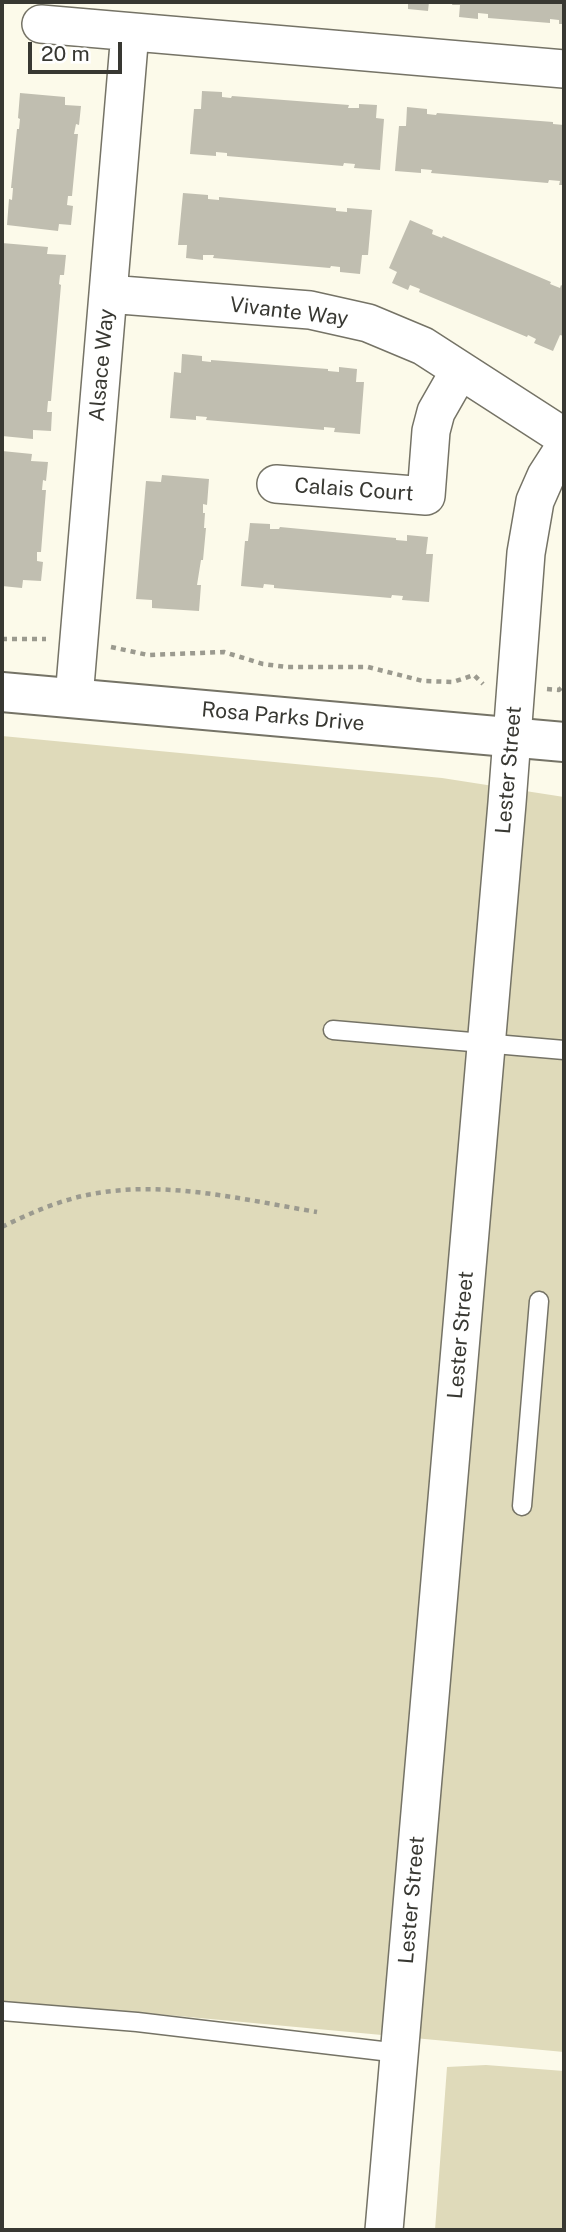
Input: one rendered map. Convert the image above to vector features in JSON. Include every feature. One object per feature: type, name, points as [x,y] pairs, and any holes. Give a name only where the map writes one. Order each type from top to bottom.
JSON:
[{"type":"street","points":[[41,24],[564,69]]},
{"type":"street","name":"Alsace Way","points":[[74,698],[130,32]]},
{"type":"street","name":"Vivante Way","points":[[108,294],[310,310],[368,323],[423,346],[564,437]]},
{"type":"street","name":"Calais Court","points":[[276,484],[426,496],[431,431],[436,412],[460,370]]},
{"type":"street","name":"Lester Street","points":[[384,2230],[529,527],[535,500],[545,476],[564,448]]},
{"type":"street","name":"Rosa Parks Drive","points":[[2,692],[564,742]]},
{"type":"lane","points":[[333,1030],[486,1041],[564,1050]]},
{"type":"lane","points":[[522,1506],[539,1301]]},
{"type":"lane","points":[[2,2011],[137,2022],[399,2053]]},
{"type":"path","points":[[2,639],[53,639]]},
{"type":"path","points":[[113,647],[148,655],[223,652],[263,664],[287,667],[368,667],[423,681],[453,682],[474,675],[481,684]]},
{"type":"path","points":[[559,690],[564,685]]},
{"type":"path","points":[[2,1227],[23,1216],[60,1203],[98,1193],[144,1189],[179,1190],[317,1212]]},
{"type":"shaded area","points":[[2,736],[442,778],[564,797],[564,2052],[114,2010],[113,2015],[2,2005]]},
{"type":"shaded area","points":[[486,2065],[564,2071],[564,2230],[435,2230],[447,2067]]},
{"type":"building","points":[[401,2],[429,2],[428,11],[408,9],[408,4]]},
{"type":"building","points":[[453,2],[564,2],[564,24],[550,19],[550,23],[488,18],[488,14],[478,13],[478,19],[459,17],[460,5],[452,5]]},
{"type":"building","points":[[202,91],[222,92],[222,97],[349,105],[348,108],[359,108],[359,104],[377,105],[376,118],[384,119],[380,170],[354,168],[355,164],[344,163],[343,166],[227,156],[227,153],[216,152],[216,156],[190,154],[194,109],[201,109]]},
{"type":"building","points":[[20,93],[65,97],[65,105],[81,106],[79,125],[76,124],[74,134],[78,134],[72,196],[68,196],[67,205],[73,206],[71,225],[59,224],[58,231],[7,225],[20,119]]},
{"type":"building","points":[[407,107],[427,109],[427,114],[553,122],[564,125],[564,185],[559,185],[560,181],[549,180],[548,183],[431,173],[432,170],[421,169],[421,173],[395,171],[399,126],[406,126]]},
{"type":"building","points":[[183,193],[208,195],[208,199],[219,200],[219,197],[336,208],[336,211],[347,212],[347,208],[372,210],[368,255],[362,255],[360,274],[340,272],[340,267],[213,258],[214,255],[203,255],[203,260],[186,258],[187,245],[178,245]]},
{"type":"building","points":[[410,220],[433,230],[432,234],[442,238],[443,236],[551,282],[550,284],[564,287],[564,336],[560,335],[553,351],[534,343],[536,339],[528,335],[527,337],[419,292],[420,289],[410,285],[408,290],[392,283],[397,272],[389,268]]},
{"type":"building","points":[[2,243],[48,247],[47,254],[66,255],[64,275],[60,275],[51,401],[48,401],[47,412],[52,412],[51,431],[33,430],[33,439],[2,436]]},
{"type":"building","points":[[182,354],[202,356],[202,361],[211,362],[328,369],[339,372],[339,367],[357,369],[356,382],[364,382],[360,434],[334,432],[335,428],[324,427],[324,430],[206,420],[207,417],[196,416],[196,420],[170,418],[174,372],[181,373]]},
{"type":"building","points":[[2,451],[32,454],[31,461],[48,462],[42,490],[46,490],[41,552],[37,552],[37,561],[43,562],[41,581],[23,580],[22,588],[2,586]]},
{"type":"building","points":[[162,475],[209,479],[207,505],[203,504],[206,528],[197,585],[201,585],[199,611],[152,608],[152,600],[136,599],[146,481],[161,482]]},
{"type":"building","points":[[250,523],[270,524],[270,529],[280,527],[407,541],[407,535],[428,537],[426,554],[433,554],[429,602],[402,600],[403,596],[392,595],[391,598],[274,588],[274,585],[264,584],[263,588],[241,586],[245,541],[248,541]]}]
